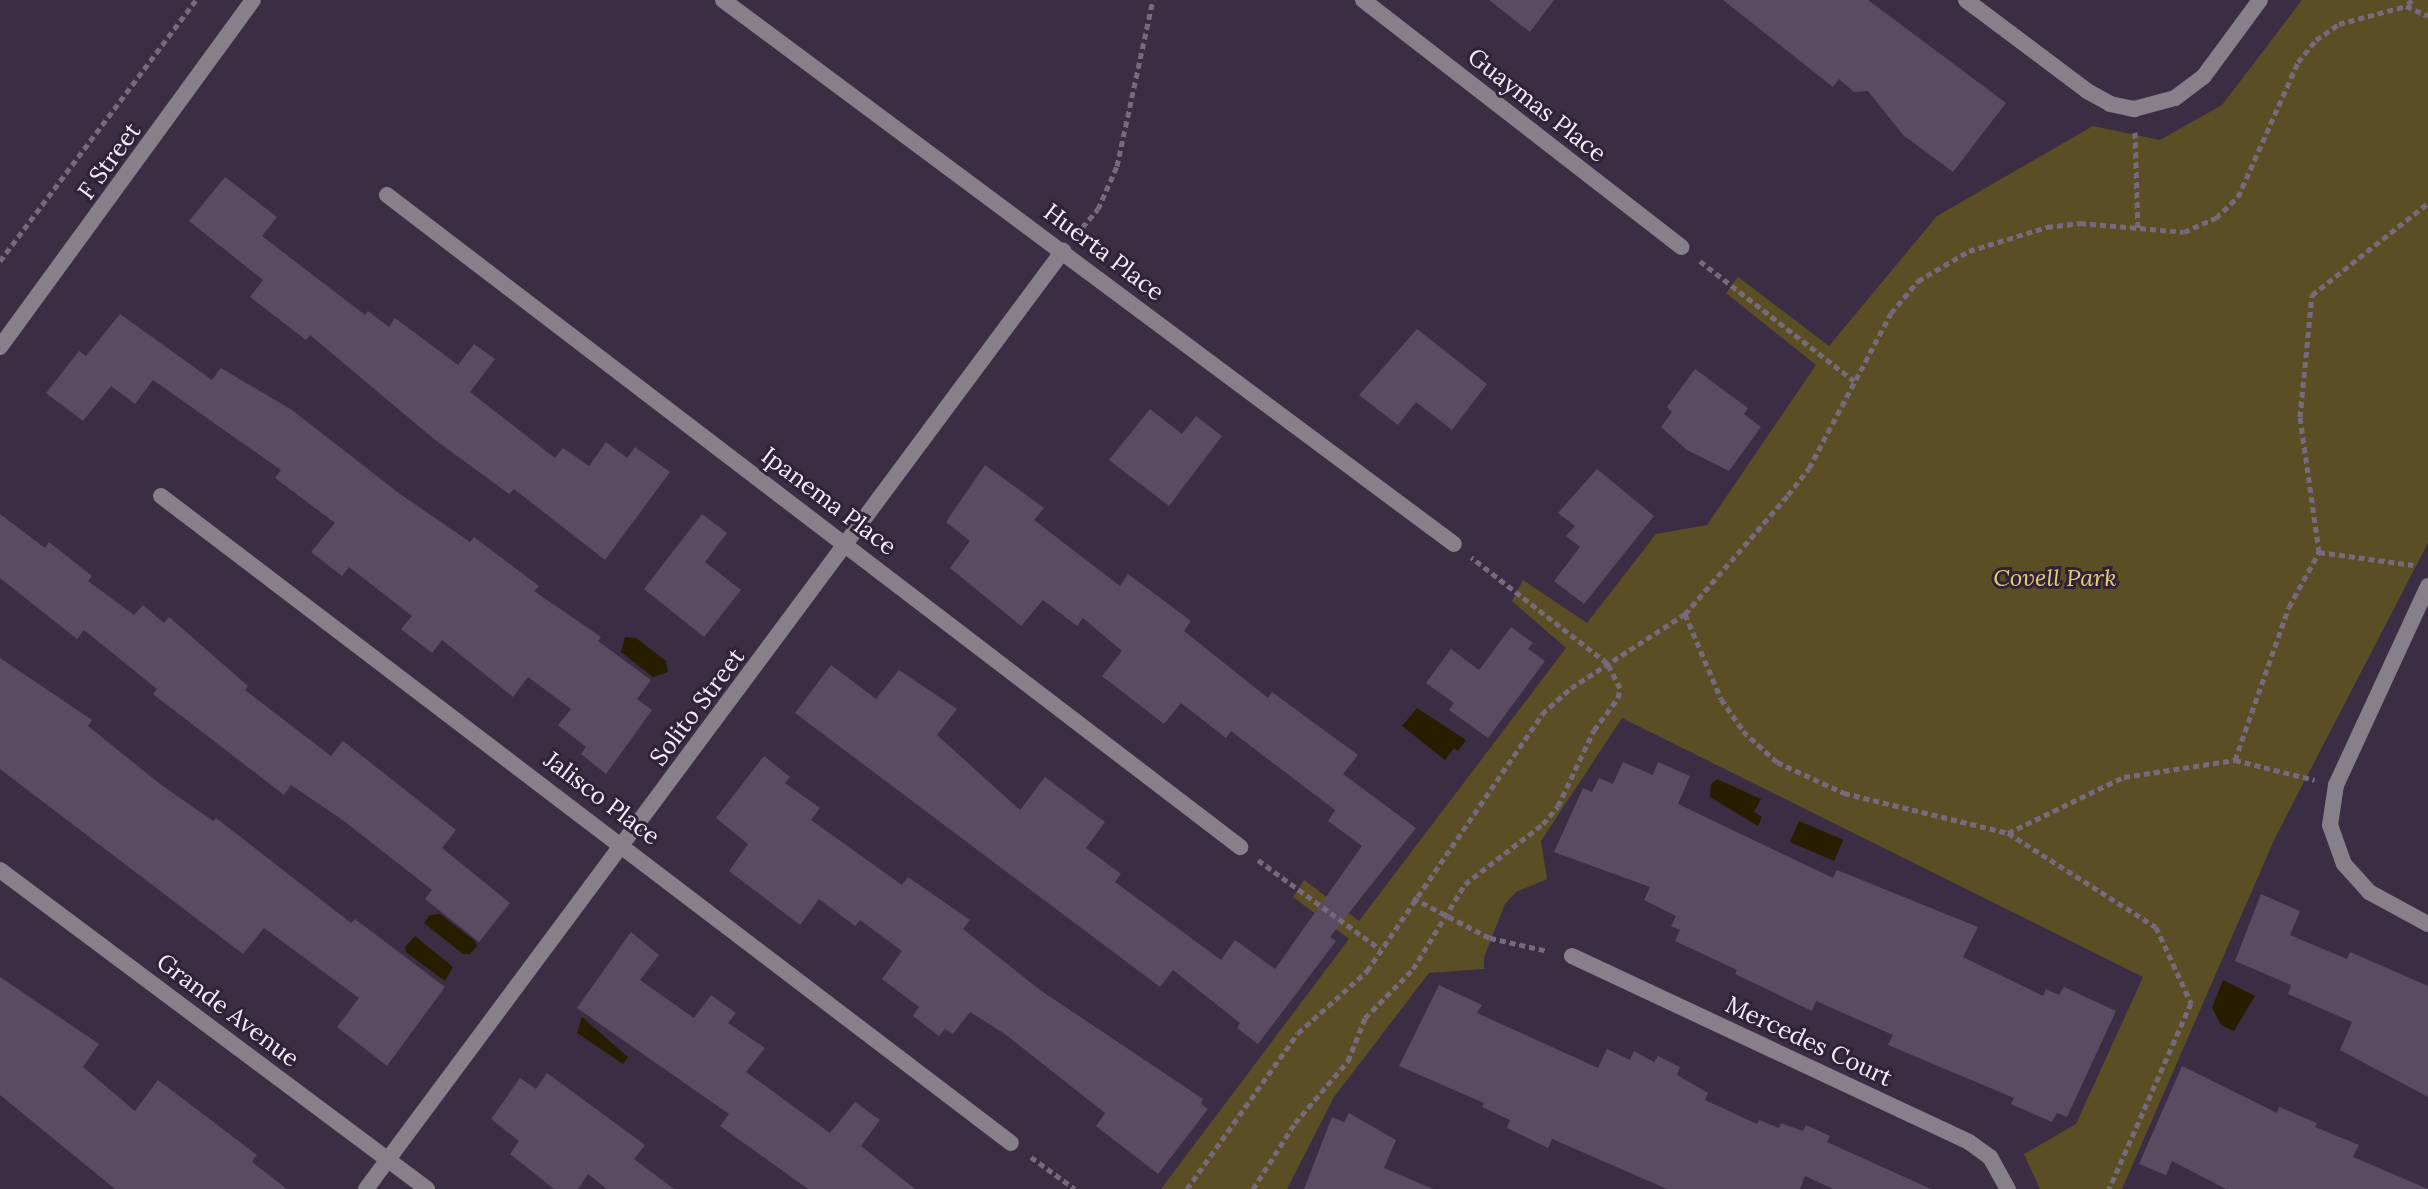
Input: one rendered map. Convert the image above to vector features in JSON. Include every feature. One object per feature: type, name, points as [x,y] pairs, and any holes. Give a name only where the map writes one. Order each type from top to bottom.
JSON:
[{"type":"street","name":"F Street","points":[[0,347],[253,0]]},
{"type":"street","name":"Huerta Place","points":[[723,0],[1454,544]]},
{"type":"street","name":"Guaymas Place","points":[[1363,0],[1682,247]]},
{"type":"street","points":[[1966,0],[2087,91],[2110,104],[2134,109],[2175,98],[2204,76],[2260,0]]},
{"type":"street","name":"Ipanema Place","points":[[387,195],[1240,847]]},
{"type":"street","name":"Solito Street","points":[[366,1189],[848,546],[1063,251]]},
{"type":"street","name":"Jalisco Place","points":[[161,496],[624,844],[1011,1143]]},
{"type":"street","points":[[2428,586],[2336,785],[2330,825],[2344,864],[2369,892],[2428,924]]},
{"type":"street","name":"Grande Avenue","points":[[0,870],[427,1189]]},
{"type":"street","name":"Mercedes Court","points":[[1572,956],[1969,1142],[1990,1157],[2008,1189]]},
{"type":"path","points":[[0,261],[196,0]]},
{"type":"path","points":[[1063,251],[1098,209],[1117,166],[1153,0]]},
{"type":"path","points":[[1187,1189],[1298,1033],[1367,971],[1413,898],[1542,714],[1607,663],[1685,614],[1809,468],[1891,313],[1918,281],[1945,262],[2047,227],[2080,223],[2138,231],[2184,232],[2216,218],[2238,197],[2298,62],[2316,40],[2339,24],[2406,6],[2412,0]]},
{"type":"path","points":[[2406,6],[2428,16]]},
{"type":"path","points":[[2134,109],[2138,231]]},
{"type":"path","points":[[2235,760],[2289,607],[2319,552],[2300,417],[2312,295],[2428,203]]},
{"type":"path","points":[[1682,247],[1854,381]]},
{"type":"path","points":[[1253,1189],[1295,1123],[1348,1061],[1365,1018],[1413,969],[1473,874],[1525,839],[1558,806],[1594,730],[1618,698],[1620,688],[1607,663],[1454,544]]},
{"type":"path","points":[[2319,552],[2428,568]]},
{"type":"path","points":[[1685,614],[1721,699],[1743,731],[1777,762],[1844,793],[2008,833],[2156,927],[2191,1003],[2109,1189]]},
{"type":"path","points":[[2008,833],[2124,777],[2235,760],[2336,785]]},
{"type":"path","points":[[1240,847],[1380,949]]},
{"type":"path","points":[[1413,898],[1490,938],[1572,956]]},
{"type":"path","points":[[1011,1143],[1075,1189]]},
{"type":"green space","name":"Covell Park","points":[[2302,0],[2428,0],[2428,543],[2275,838],[2122,1189],[2040,1189],[2024,1154],[2076,1124],[2143,977],[1622,718],[1541,841],[1547,879],[1516,892],[1505,904],[1484,957],[1484,969],[1429,973],[1334,1097],[1287,1189],[1161,1189],[1349,939],[1293,897],[1304,880],[1359,921],[1566,648],[1512,601],[1523,580],[1587,623],[1656,534],[1707,525],[1816,365],[1726,293],[1738,277],[1829,346],[1937,216],[2093,126],[2160,140],[2222,105]]},
{"type":"shaded area","points":[[625,637],[636,638],[666,661],[668,672],[653,677],[621,652]]},
{"type":"shaded area","points":[[1417,708],[1466,740],[1458,751],[1454,748],[1445,760],[1402,726]]},
{"type":"shaded area","points":[[1717,779],[1761,799],[1754,812],[1762,817],[1758,826],[1710,797],[1711,784]]},
{"type":"shaded area","points":[[1799,821],[1843,840],[1834,861],[1790,842]]},
{"type":"shaded area","points":[[440,914],[475,941],[477,946],[470,954],[463,954],[424,923],[430,915]]},
{"type":"shaded area","points":[[415,936],[453,967],[445,981],[406,952],[405,947]]},
{"type":"shaded area","points":[[2223,980],[2255,996],[2234,1031],[2221,1025],[2212,1008]]},
{"type":"shaded area","points":[[582,1017],[628,1057],[623,1064],[577,1033]]},
{"type":"building","points":[[1489,0],[1554,0],[1530,32]]},
{"type":"building","points":[[1723,0],[1868,0],[2006,103],[1953,172],[1903,135],[1868,91],[1854,92],[1839,79],[1833,87]]},
{"type":"building","points":[[225,177],[277,217],[262,236],[365,315],[368,311],[389,327],[395,318],[458,365],[474,344],[495,359],[470,392],[555,458],[563,448],[589,466],[606,442],[627,458],[635,447],[670,472],[605,560],[514,489],[509,494],[434,439],[310,335],[306,340],[250,297],[263,280],[189,221]]},
{"type":"building","points":[[120,314],[212,380],[221,368],[292,410],[400,494],[470,542],[474,537],[539,586],[534,591],[601,637],[598,641],[651,680],[637,699],[652,710],[606,774],[581,754],[586,747],[558,725],[571,709],[528,677],[513,697],[442,640],[432,653],[401,629],[412,616],[349,567],[342,576],[311,552],[335,523],[275,478],[281,470],[153,380],[135,404],[111,386],[83,421],[46,393],[79,351],[86,356]]},
{"type":"building","points":[[1417,329],[1487,384],[1452,430],[1416,402],[1398,425],[1359,395]]},
{"type":"building","points":[[1695,369],[1748,408],[1744,414],[1761,427],[1729,471],[1687,450],[1661,427],[1672,412],[1667,407]]},
{"type":"building","points":[[1150,409],[1182,434],[1196,416],[1222,436],[1169,506],[1109,460]]},
{"type":"building","points":[[985,465],[1044,508],[1034,520],[1120,586],[1128,574],[1191,621],[1184,631],[1268,698],[1272,692],[1358,755],[1343,774],[1416,828],[1330,937],[1336,941],[1258,1044],[1237,1028],[1240,1023],[1173,970],[1160,987],[795,713],[831,665],[876,699],[899,670],[957,709],[937,735],[1020,810],[1045,777],[1105,822],[1086,848],[1121,874],[1115,882],[1221,960],[1235,940],[1275,969],[1362,846],[1328,821],[1335,810],[1231,731],[1226,738],[1181,703],[1164,724],[1102,676],[1122,651],[1083,618],[1077,626],[1043,600],[1021,626],[950,568],[970,541],[946,522]]},
{"type":"building","points":[[1597,469],[1654,516],[1584,604],[1554,581],[1580,547],[1566,536],[1575,526],[1558,513]]},
{"type":"building","points":[[0,514],[45,548],[49,542],[92,576],[88,581],[134,615],[143,605],[164,623],[169,617],[248,686],[245,690],[331,756],[343,741],[456,830],[442,848],[510,903],[479,942],[425,899],[432,890],[344,821],[291,785],[284,795],[153,694],[157,689],[84,630],[77,639],[0,578]]},
{"type":"building","points":[[702,514],[727,533],[705,562],[741,590],[704,637],[644,589]]},
{"type":"building","points":[[1511,627],[1533,643],[1528,649],[1545,661],[1488,738],[1449,710],[1454,703],[1426,683],[1451,649],[1479,670]]},
{"type":"building","points":[[0,658],[92,720],[88,726],[160,784],[213,821],[216,818],[351,923],[355,919],[445,987],[387,1066],[337,1027],[359,998],[264,928],[243,954],[0,769]]},
{"type":"building","points":[[764,756],[790,777],[785,783],[820,808],[811,820],[902,885],[908,877],[970,920],[963,929],[1040,990],[1203,1099],[1201,1104],[1208,1109],[1158,1174],[1096,1126],[1105,1113],[1005,1034],[970,1012],[953,1034],[945,1029],[939,1036],[913,1016],[919,1007],[882,979],[902,951],[860,920],[855,926],[819,899],[800,925],[729,871],[748,844],[716,818]]},
{"type":"building","points":[[1623,762],[1653,775],[1658,762],[1690,776],[1678,804],[1833,878],[1837,870],[1978,927],[1963,957],[2043,996],[2046,989],[2059,995],[2064,987],[2116,1011],[2067,1117],[2057,1113],[2052,1122],[2011,1104],[2014,1098],[1888,1045],[1893,1035],[1816,1001],[1812,1011],[1735,974],[1737,970],[1675,941],[1680,930],[1671,926],[1676,916],[1644,900],[1650,887],[1554,852],[1583,788],[1592,792],[1599,778],[1613,784]]},
{"type":"building","points":[[2261,894],[2300,911],[2290,935],[2347,959],[2350,952],[2428,986],[2428,1097],[2340,1050],[2352,1022],[2288,994],[2291,985],[2235,961]]},
{"type":"building","points":[[631,932],[659,955],[640,980],[694,1018],[711,995],[736,1013],[728,1023],[765,1048],[746,1072],[830,1133],[855,1102],[880,1120],[861,1146],[915,1189],[808,1189],[720,1126],[729,1114],[577,1008]]},
{"type":"building","points":[[0,977],[99,1044],[83,1067],[135,1111],[158,1080],[257,1155],[252,1162],[287,1189],[115,1189],[0,1095]]},
{"type":"building","points":[[1439,985],[1482,1005],[1477,1013],[1598,1068],[1607,1049],[1630,1060],[1634,1051],[1654,1062],[1658,1056],[1680,1067],[1677,1075],[1708,1093],[1705,1100],[1757,1124],[1759,1120],[1779,1128],[1781,1123],[1803,1131],[1806,1125],[1830,1136],[1827,1142],[1931,1189],[1833,1189],[1805,1176],[1800,1189],[1667,1189],[1552,1139],[1548,1148],[1507,1128],[1510,1120],[1482,1107],[1484,1103],[1399,1066]]},
{"type":"building","points":[[2182,1066],[2277,1113],[2279,1107],[2317,1123],[2315,1127],[2359,1145],[2353,1157],[2428,1189],[2226,1189],[2172,1161],[2166,1175],[2139,1164]]},
{"type":"building","points":[[547,1073],[645,1145],[634,1159],[674,1189],[607,1189],[588,1174],[578,1189],[554,1189],[510,1154],[519,1141],[491,1119],[520,1078],[536,1089]]},
{"type":"building","points":[[1349,1113],[1396,1140],[1384,1168],[1433,1189],[1304,1189],[1332,1117],[1344,1122]]}]
